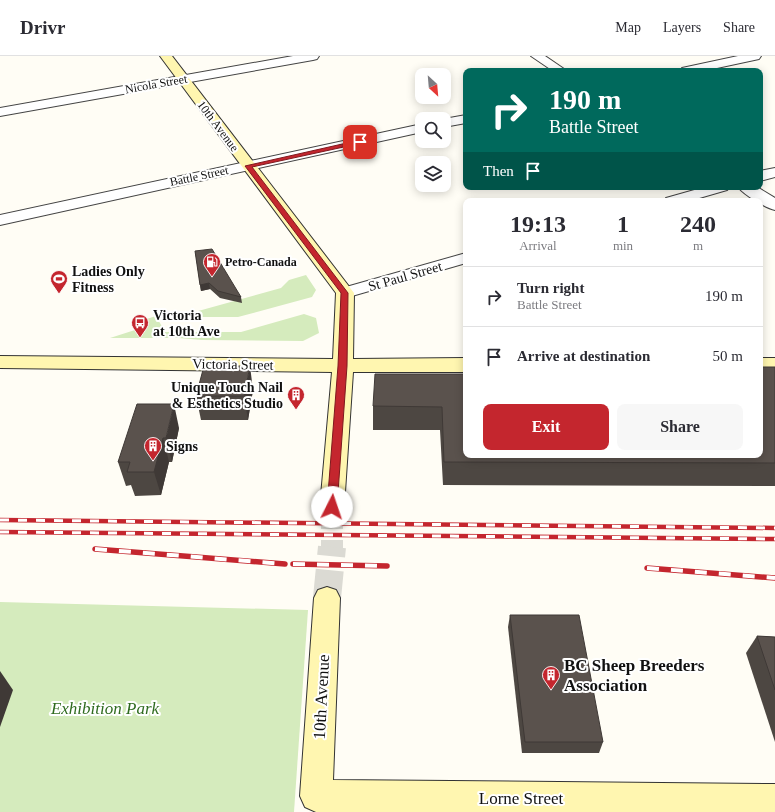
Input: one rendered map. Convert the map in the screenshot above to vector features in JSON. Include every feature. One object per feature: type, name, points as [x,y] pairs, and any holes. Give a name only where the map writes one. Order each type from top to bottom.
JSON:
[{"type":"street","name":"10th Avenue","points":[[166,56],[345,293]]},
{"type":"street","name":"Nicola Street","points":[[0,112],[313,56]]},
{"type":"street","points":[[537,56],[556,68]]},
{"type":"street","points":[[700,68],[755,56]]},
{"type":"street","points":[[451,122],[463,120]]},
{"type":"street","name":"Battle Street","points":[[0,220],[415,130]]},
{"type":"street","points":[[763,175],[775,172]]},
{"type":"street","points":[[683,198],[711,190]]},
{"type":"street","points":[[751,190],[775,205]]},
{"type":"street","name":"St Paul Street","points":[[345,293],[463,259]]},
{"type":"street","points":[[332,507],[343,366],[345,293]]},
{"type":"street","name":"Victoria Street","points":[[0,362],[463,366]]},
{"type":"street","points":[[763,365],[775,365]]},
{"type":"street","name":"10th Avenue","points":[[315,804],[327,598]]},
{"type":"street","name":"Lorne Street","points":[[315,804],[775,800]]},
{"type":"green space","points":[[306,275],[316,290],[312,297],[238,317],[194,317],[191,313],[281,288],[289,280]]},
{"type":"green space","points":[[304,314],[316,318],[319,333],[303,341],[110,338],[135,330],[134,323],[156,316],[165,332],[241,332]]},
{"type":"green space","name":"Exhibition Park","points":[[0,602],[308,610],[294,812],[0,812]]},
{"type":"building","points":[[212,249],[241,297],[218,291],[209,283],[200,285],[195,251]]},
{"type":"building","points":[[204,366],[250,366],[244,396],[196,396]]},
{"type":"building","points":[[763,367],[775,367],[775,463],[444,462],[442,407],[373,406],[375,374],[463,374],[463,458],[763,458]]},
{"type":"building","points":[[137,404],[174,404],[166,438],[163,438],[154,472],[127,472],[130,462],[118,462]]},
{"type":"building","name":"BC Sheep Breeders Association","points":[[510,615],[579,615],[603,742],[525,742]]},
{"type":"building","points":[[757,636],[775,637],[775,690]]},
{"type":"tunnel","points":[[332,507],[332,547]]},
{"type":"tunnel","points":[[327,598],[332,547]]},
{"type":"railway","points":[[0,520],[775,528]]},
{"type":"railway","points":[[0,532],[775,539]]},
{"type":"railway","points":[[95,549],[285,564]]},
{"type":"railway","points":[[293,564],[387,566]]},
{"type":"railway","points":[[647,568],[775,578]]},
{"type":"place","name":"Petro-Canada","points":[[212,277]]},
{"type":"place","name":"Ladies Only Fitness","points":[[59,294]]},
{"type":"place","name":"Victoria at 10th Ave","points":[[140,338]]},
{"type":"place","name":"Unique Touch Nail & Esthetics Studio","points":[[296,410]]},
{"type":"place","name":"Signs","points":[[153,461]]},
{"type":"place","name":"BC Sheep Breeders Association","points":[[551,690]]},
{"type":"route","points":[[332,507],[343,366],[345,293],[248,166],[360,142]]}]
